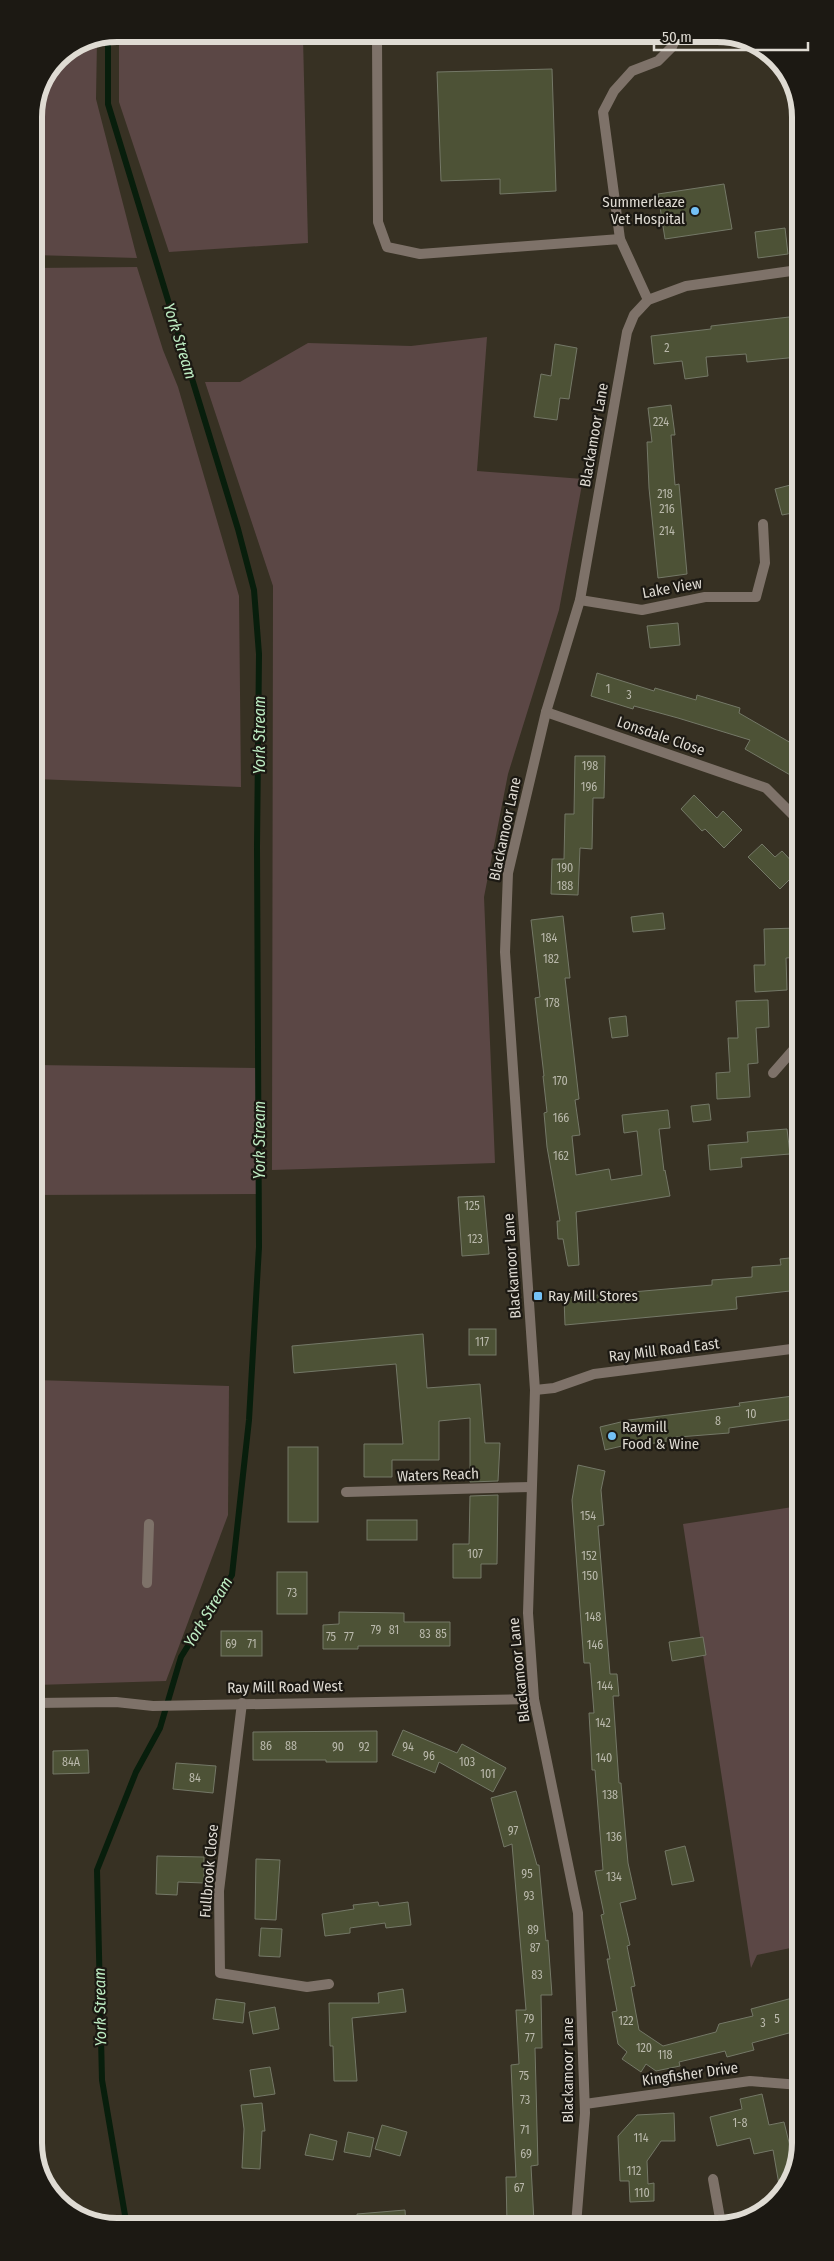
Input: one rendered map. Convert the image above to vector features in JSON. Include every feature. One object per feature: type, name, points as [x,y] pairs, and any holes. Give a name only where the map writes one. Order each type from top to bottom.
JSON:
[{"type":"street","points":[[377,43],[378,222],[387,247],[420,254],[620,239]]},
{"type":"street","points":[[674,43],[658,61],[632,71],[614,91],[603,112],[620,239],[648,300],[686,286],[792,271]]},
{"type":"street","name":"Blackamoor Lane","points":[[577,2218],[585,2104],[578,1913],[534,1699],[528,1613],[535,1390],[505,952],[508,874],[546,712],[580,600],[627,332],[634,315],[648,300]]},
{"type":"street","name":"Lake View","points":[[580,600],[642,610],[706,597],[756,597],[765,563],[762,524]]},
{"type":"street","name":"Lonsdale Close","points":[[546,712],[766,788],[792,814]]},
{"type":"street","points":[[773,1073],[792,1052]]},
{"type":"street","name":"Ray Mill Road East","points":[[535,1390],[554,1388],[594,1374],[792,1349]]},
{"type":"street","name":"Waters Reach","points":[[346,1492],[531,1487]]},
{"type":"street","points":[[147,1583],[149,1524]]},
{"type":"street","name":"Ray Mill Road West","points":[[43,1703],[116,1702],[154,1706],[534,1699]]},
{"type":"street","name":"Fullbrook Close","points":[[242,1703],[219,1891],[220,1974],[307,1987],[329,1984]]},
{"type":"street","name":"Kingfisher Drive","points":[[585,2104],[750,2081],[792,2084]]},
{"type":"street","points":[[713,2178],[719,2218]]},
{"type":"shaded area","points":[[119,43],[303,43],[308,243],[169,252],[119,102]]},
{"type":"shaded area","points":[[97,46],[96,99],[137,258],[43,255],[43,113],[45,98],[50,84],[68,61],[89,48]]},
{"type":"shaded area","points":[[137,267],[163,350],[178,387],[239,596],[241,787],[43,779],[43,268]]},
{"type":"shaded area","points":[[487,337],[477,471],[583,479],[559,610],[508,774],[484,897],[495,1163],[272,1170],[273,586],[205,382],[240,382],[308,343],[411,346]]},
{"type":"shaded area","points":[[43,1065],[256,1068],[257,1194],[43,1195]]},
{"type":"shaded area","points":[[43,1380],[229,1386],[228,1515],[166,1681],[43,1685]]},
{"type":"shaded area","points":[[792,1507],[792,1948],[757,1955],[751,1968],[683,1524]]},
{"type":"building","points":[[552,69],[556,191],[500,194],[500,179],[441,181],[437,72]]},
{"type":"building","name":"Summerleaze Vet Hospital","points":[[724,184],[732,229],[665,239],[658,194]]},
{"type":"building","points":[[785,228],[788,254],[758,258],[755,232]]},
{"type":"building","points":[[792,317],[792,358],[747,362],[746,354],[706,357],[708,376],[685,379],[682,361],[654,364],[651,336],[711,329],[711,326]]},
{"type":"building","points":[[555,344],[577,348],[569,399],[560,398],[557,420],[534,417],[541,374],[551,376]]},
{"type":"building","points":[[671,405],[675,435],[671,435],[675,485],[679,484],[687,574],[658,578],[649,488],[647,442],[652,442],[648,408]]},
{"type":"building","points":[[792,485],[792,513],[782,515],[775,489]]},
{"type":"building","points":[[678,623],[680,645],[650,648],[647,626]]},
{"type":"building","points":[[597,673],[654,691],[655,688],[696,700],[697,695],[740,708],[739,713],[792,744],[792,776],[745,749],[750,740],[678,718],[634,706],[633,709],[591,696]]},
{"type":"building","points":[[575,756],[605,756],[604,798],[593,798],[592,849],[580,848],[578,895],[551,894],[552,859],[564,859],[565,814],[574,814]]},
{"type":"building","points":[[694,795],[717,818],[723,811],[742,830],[724,848],[705,829],[702,831],[681,809]]},
{"type":"building","points":[[762,844],[775,857],[782,851],[792,862],[792,877],[780,889],[748,857]]},
{"type":"building","points":[[663,913],[665,929],[633,932],[631,917]]},
{"type":"building","points":[[563,916],[570,978],[565,978],[579,1099],[575,1100],[580,1135],[572,1136],[576,1175],[609,1169],[611,1180],[642,1175],[637,1131],[624,1133],[622,1115],[668,1110],[670,1128],[659,1129],[664,1171],[670,1196],[576,1212],[579,1265],[568,1266],[563,1239],[558,1239],[557,1221],[560,1221],[547,1147],[544,1113],[547,1112],[535,998],[540,997],[531,920]]},
{"type":"building","points":[[792,928],[792,958],[786,958],[787,990],[755,992],[754,965],[765,965],[764,929]]},
{"type":"building","points":[[768,1000],[769,1027],[756,1028],[758,1063],[748,1064],[750,1097],[717,1099],[716,1073],[730,1072],[728,1038],[738,1038],[736,1001]]},
{"type":"building","points":[[626,1016],[628,1036],[612,1038],[609,1018]]},
{"type":"building","points":[[709,1104],[711,1120],[693,1122],[691,1106]]},
{"type":"building","points":[[787,1129],[790,1154],[741,1158],[742,1167],[710,1170],[708,1145],[748,1142],[747,1132]]},
{"type":"building","points":[[484,1196],[489,1254],[462,1256],[458,1197]]},
{"type":"building","points":[[792,1258],[792,1291],[736,1297],[737,1309],[565,1325],[564,1298],[712,1285],[712,1280],[752,1277],[752,1267],[781,1265],[780,1259]]},
{"type":"building","points":[[469,1329],[496,1329],[496,1355],[469,1355]]},
{"type":"building","points":[[423,1334],[427,1388],[480,1384],[485,1443],[500,1443],[498,1481],[470,1482],[470,1418],[439,1421],[439,1460],[392,1460],[392,1477],[364,1477],[364,1444],[403,1444],[396,1364],[294,1373],[292,1346]]},
{"type":"building","points":[[792,1396],[792,1419],[729,1428],[729,1433],[666,1438],[666,1442],[644,1444],[643,1441],[605,1450],[600,1427],[629,1420],[740,1406],[739,1403]]},
{"type":"building","points":[[288,1447],[318,1447],[318,1522],[288,1522]]},
{"type":"building","points":[[578,1465],[605,1471],[601,1490],[604,1525],[598,1526],[610,1674],[617,1674],[619,1696],[613,1696],[619,1783],[621,1783],[628,1863],[636,1899],[620,1903],[630,1945],[627,1946],[635,1986],[631,1987],[639,2030],[663,2046],[716,2032],[719,2024],[753,2016],[751,2009],[792,1998],[792,2032],[752,2043],[754,2050],[727,2057],[725,2051],[679,2062],[680,2066],[656,2071],[646,2064],[641,2072],[622,2059],[627,2052],[618,2044],[612,2012],[617,2011],[607,1959],[610,1959],[601,1915],[604,1914],[595,1871],[603,1870],[595,1770],[592,1770],[589,1713],[594,1713],[590,1663],[584,1663],[572,1500]]},
{"type":"building","points":[[498,1495],[497,1564],[481,1564],[481,1578],[453,1578],[453,1544],[469,1544],[470,1496]]},
{"type":"building","points":[[367,1520],[417,1520],[417,1540],[367,1540]]},
{"type":"building","points":[[277,1572],[307,1572],[307,1614],[277,1614]]},
{"type":"building","points":[[339,1612],[404,1613],[404,1622],[450,1622],[450,1646],[358,1646],[358,1649],[323,1649],[323,1625],[339,1624]]},
{"type":"building","points":[[221,1631],[262,1631],[262,1656],[221,1656]]},
{"type":"building","points":[[703,1637],[706,1655],[672,1661],[669,1642]]},
{"type":"building","points":[[403,1730],[457,1753],[462,1744],[506,1768],[493,1792],[439,1762],[435,1773],[392,1755]]},
{"type":"building","points":[[377,1731],[377,1762],[253,1760],[253,1732]]},
{"type":"building","points":[[88,1750],[89,1773],[53,1774],[53,1751]]},
{"type":"building","points":[[176,1763],[216,1766],[213,1793],[173,1789]]},
{"type":"building","points":[[516,1791],[537,1865],[539,1865],[546,1941],[548,1940],[552,1995],[541,1995],[542,2048],[535,2048],[538,2165],[531,2166],[534,2218],[507,2218],[506,2177],[516,2177],[511,2065],[519,2064],[516,2010],[526,2010],[512,1844],[504,1847],[491,1798]]},
{"type":"building","points":[[685,1846],[694,1881],[672,1885],[665,1851]]},
{"type":"building","points":[[157,1856],[204,1857],[204,1883],[178,1882],[177,1895],[156,1894]]},
{"type":"building","points":[[256,1859],[280,1860],[276,1920],[255,1919]]},
{"type":"building","points":[[378,1902],[379,1906],[408,1902],[411,1925],[386,1928],[385,1923],[350,1928],[350,1933],[325,1936],[322,1914],[354,1909],[353,1905]]},
{"type":"building","points":[[261,1928],[282,1929],[280,1957],[259,1956]]},
{"type":"building","points":[[403,1989],[406,2012],[352,2018],[357,2081],[334,2081],[333,2046],[330,2046],[329,2003],[379,2003],[378,1993]]},
{"type":"building","points":[[216,1999],[245,2003],[243,2023],[213,2019]]},
{"type":"building","points":[[275,2007],[279,2029],[253,2034],[249,2012]]},
{"type":"building","points":[[270,2067],[275,2094],[254,2097],[250,2070]]},
{"type":"building","points":[[762,2094],[769,2125],[784,2122],[791,2151],[788,2168],[779,2184],[773,2150],[754,2154],[750,2138],[717,2146],[710,2117],[742,2109],[740,2099]]},
{"type":"building","points":[[262,2103],[265,2131],[262,2131],[260,2169],[242,2168],[244,2129],[241,2105]]},
{"type":"building","points":[[674,2113],[675,2141],[661,2141],[647,2161],[648,2184],[654,2183],[654,2201],[630,2202],[629,2181],[620,2181],[618,2136],[637,2115]]},
{"type":"building","points":[[382,2125],[407,2132],[400,2156],[375,2149]]},
{"type":"building","points":[[348,2132],[374,2138],[370,2157],[344,2152]]},
{"type":"building","points":[[310,2134],[337,2141],[333,2160],[305,2155]]},
{"type":"building","points":[[405,2210],[406,2218],[357,2218],[357,2214]]},
{"type":"waterway","name":"York Stream","points":[[108,44],[108,104],[238,529],[254,590],[259,654],[257,847],[259,1247],[249,1420],[232,1575],[181,1657],[160,1728],[136,1772],[97,1870],[102,2080],[125,2218]]},
{"type":"place","name":"Summerleaze Vet Hospital","points":[[695,211]]},
{"type":"place","name":"Ray Mill Stores","points":[[538,1296]]},
{"type":"place","name":"Raymill Food & Wine","points":[[612,1436]]}]
